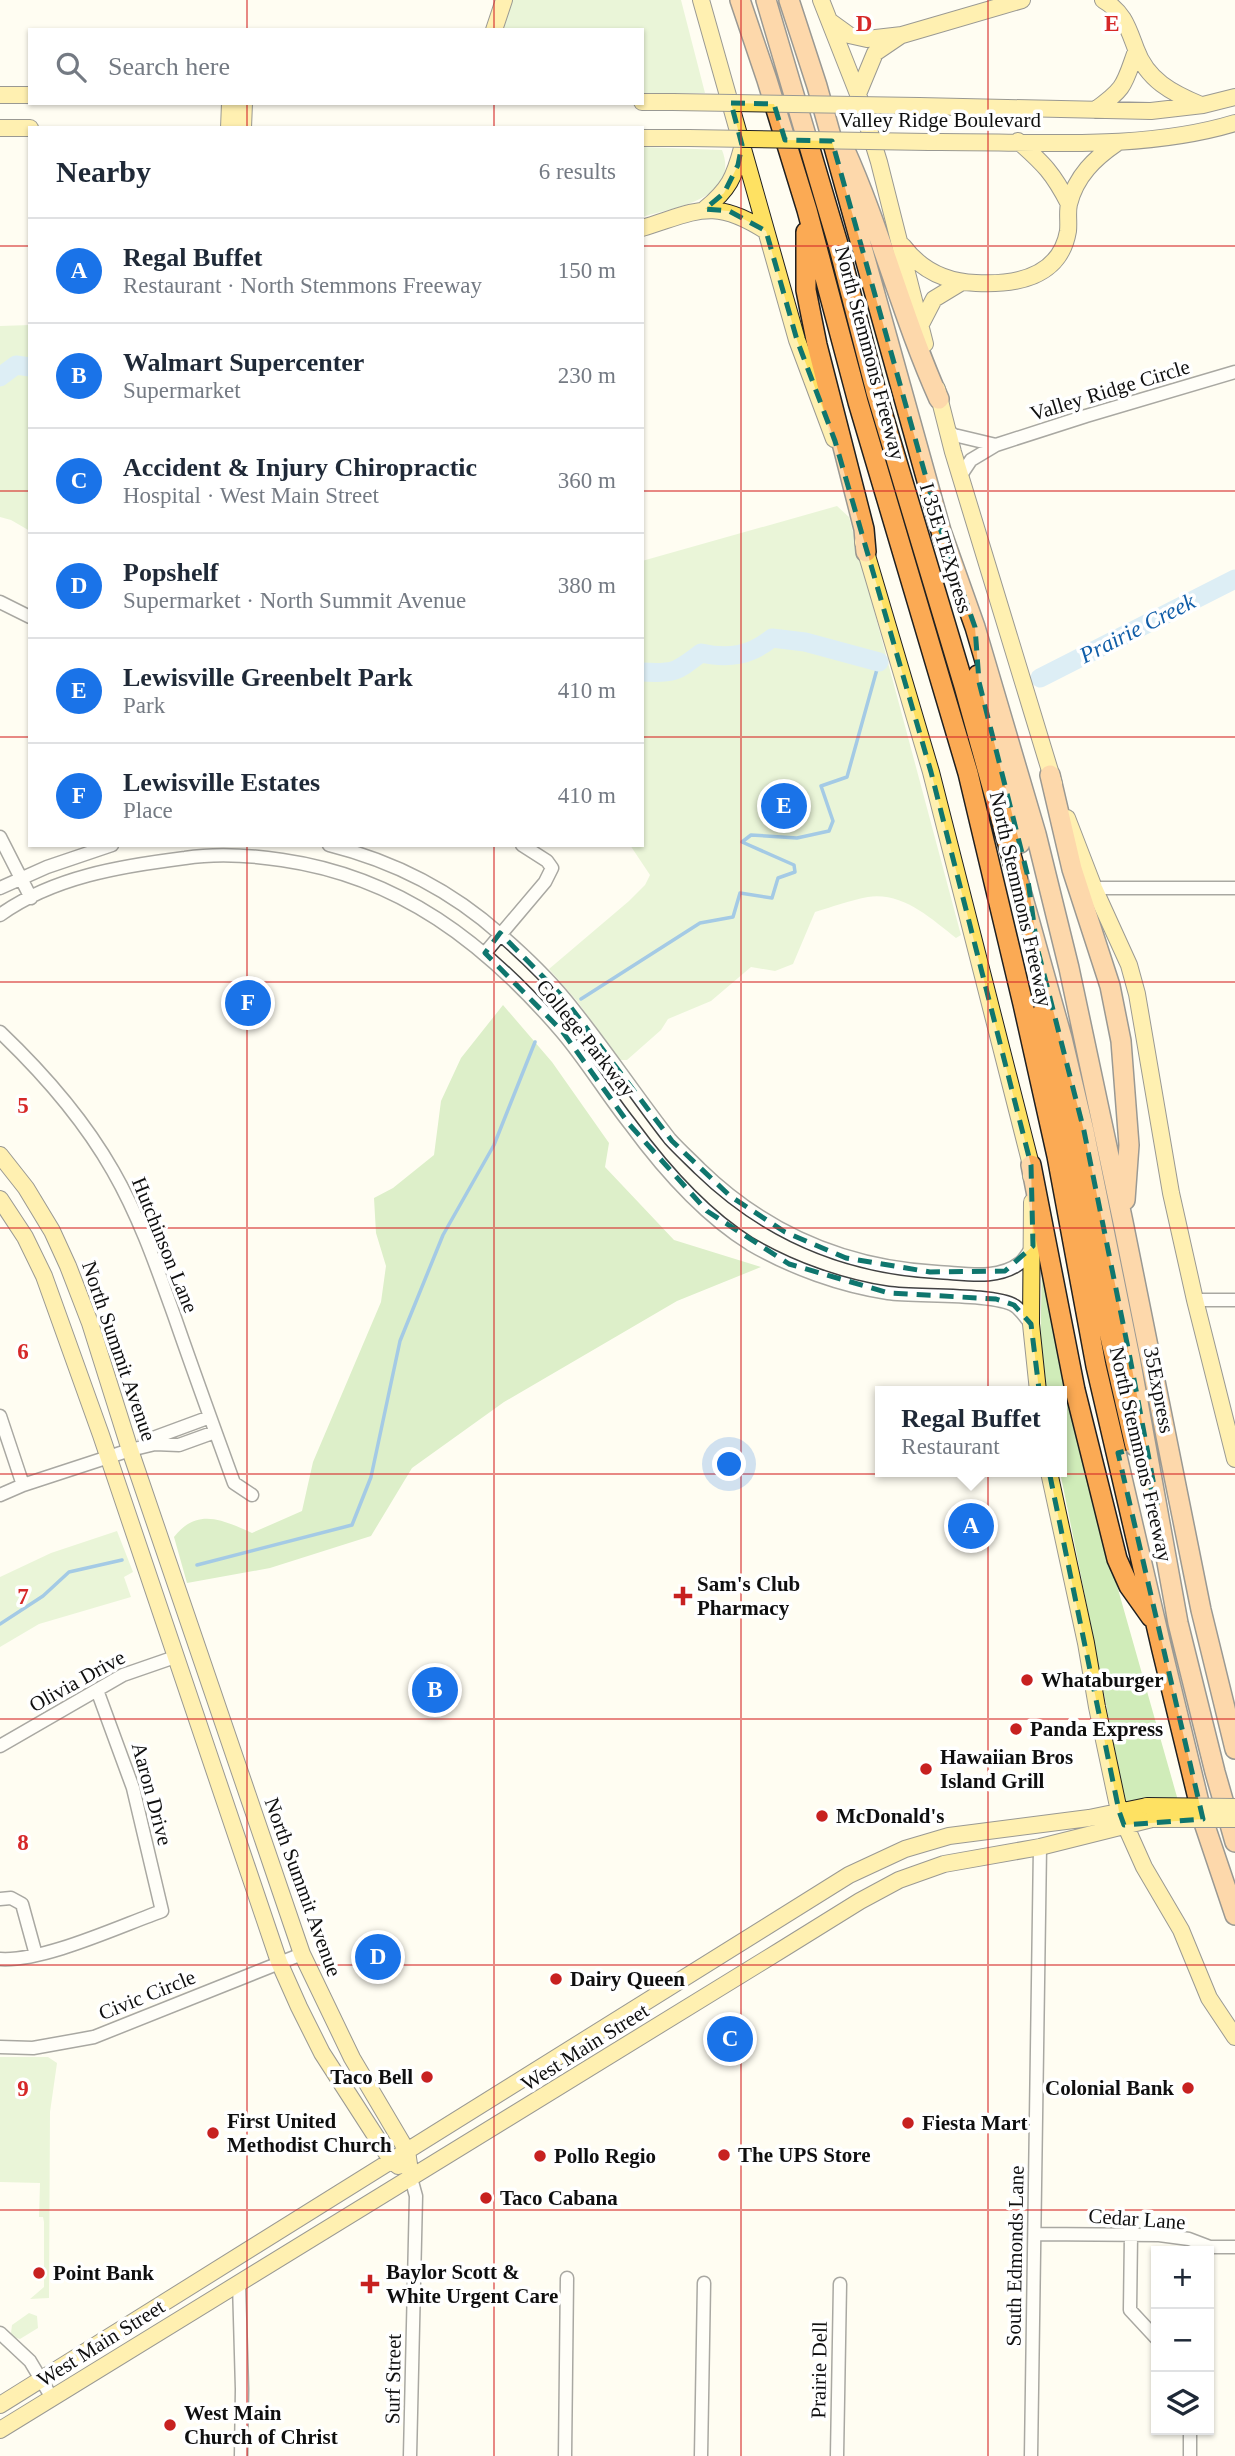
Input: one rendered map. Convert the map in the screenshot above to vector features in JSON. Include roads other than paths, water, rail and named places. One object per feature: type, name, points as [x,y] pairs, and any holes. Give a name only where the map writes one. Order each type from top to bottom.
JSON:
[{"type":"highway","name":"North Stemmons Freeway","points":[[740,0],[807,210],[858,402],[968,773],[1007,929],[1057,1156],[1096,1366],[1204,1824],[1235,1915]]},
{"type":"highway","name":"I 35E TEXpress","points":[[766,0],[1037,947]]},
{"type":"highway","name":"North Stemmons Freeway","points":[[789,0],[817,86],[941,531],[975,627],[1036,834],[1069,968],[1201,1610],[1235,1749]]},
{"type":"highway","points":[[817,86],[859,181],[921,358],[940,398]]},
{"type":"highway","points":[[807,210],[806,290],[825,384],[864,529],[866,552]]},
{"type":"highway","points":[[975,627],[978,682],[1027,873],[1037,947]]},
{"type":"highway","points":[[1051,775],[1072,869],[1110,986],[1121,1041],[1129,1145],[1123,1222]]},
{"type":"highway","points":[[1007,929],[1029,965],[1071,1137],[1090,1249],[1130,1428],[1158,1507]]},
{"type":"highway","name":"35Express","points":[[1037,947],[1084,1131],[1130,1358],[1178,1623],[1214,1772],[1235,1842]]},
{"type":"highway","points":[[1031,1165],[1076,1390],[1117,1559],[1129,1586],[1157,1626]]},
{"type":"main road","points":[[495,28],[504,0]]},
{"type":"main road","points":[[701,0],[797,340],[835,442],[931,772],[1031,1165],[1031,1324],[1037,1386]]},
{"type":"main road","points":[[821,0],[858,94],[900,241],[948,431],[1051,775],[1094,888],[1129,965],[1137,994],[1171,1193],[1235,1460]]},
{"type":"main road","points":[[827,18],[841,30],[859,38],[902,35],[1022,0]]},
{"type":"main road","points":[[1103,0],[1121,14],[1130,30],[1136,51],[1151,75],[1172,93],[1203,106]]},
{"type":"main road","points":[[858,94],[875,53],[902,35]]},
{"type":"main road","points":[[1095,110],[1121,90],[1136,51]]},
{"type":"main road","points":[[0,95],[28,95]]},
{"type":"main road","name":"Valley Ridge Boulevard","points":[[644,102],[1151,111],[1203,106],[1235,97]]},
{"type":"main road","points":[[229,126],[230,105]]},
{"type":"main road","points":[[243,126],[244,105]]},
{"type":"main road","name":"Valley Ridge Boulevard","points":[[644,138],[1117,143],[1187,134],[1235,123]]},
{"type":"main road","points":[[0,128],[28,128]]},
{"type":"main road","points":[[1018,141],[1044,164],[1069,204]]},
{"type":"main road","points":[[900,241],[911,257],[924,268],[962,282],[996,284],[1029,278],[1051,264],[1059,252],[1068,232],[1069,204],[1084,172],[1093,159],[1117,143]]},
{"type":"main road","points":[[705,209],[724,193],[734,177],[742,145]]},
{"type":"main road","points":[[644,227],[705,209],[729,211],[747,218],[766,231]]},
{"type":"main road","points":[[920,326],[934,299],[962,282]]},
{"type":"main road","name":"North Summit Avenue","points":[[0,1155],[33,1199],[68,1266],[90,1322],[130,1450],[302,1954],[352,2058],[407,2151],[411,2178]]},
{"type":"main road","name":"North Summit Avenue","points":[[0,1199],[25,1237],[44,1276],[109,1457],[279,1962],[322,2053],[391,2160],[411,2178]]},
{"type":"main road","points":[[1050,1477],[1122,1818],[1144,1867],[1181,1930],[1209,1998],[1235,2037]]},
{"type":"main road","points":[[175,1657],[194,1635]]},
{"type":"main road","points":[[1090,1818],[1106,1806],[1112,1777]]},
{"type":"main road","name":"West Main Street","points":[[0,2430],[814,1929],[899,1880],[944,1864],[1040,1847],[1122,1818],[1149,1813],[1235,1807]]},
{"type":"main road","name":"West Main Street","points":[[1149,1813],[1235,1819]]},
{"type":"main road","name":"West Main Street","points":[[0,2405],[849,1875],[915,1845],[970,1832],[1090,1818],[1122,1818]]},
{"type":"main road","points":[[799,1905],[814,1929]]},
{"type":"street","name":"Valley Ridge Circle","points":[[961,475],[971,460],[996,445],[1235,372]]},
{"type":"street","points":[[948,431],[954,435],[996,445]]},
{"type":"street","points":[[0,603],[28,616]]},
{"type":"street","points":[[0,836],[32,898]]},
{"type":"street","points":[[0,888],[22,877],[106,847]]},
{"type":"street","name":"College Parkway","points":[[336,847],[383,861],[426,882],[457,900],[500,933],[563,997],[672,1141],[730,1196],[755,1215],[820,1248],[846,1258],[887,1268],[987,1275],[1005,1271],[1020,1263],[1033,1246]]},
{"type":"street","points":[[485,953],[545,882],[552,868],[547,861],[525,847]]},
{"type":"street","name":"College Parkway","points":[[0,915],[32,898],[89,875],[140,864],[205,855],[272,852],[393,892],[446,923],[485,953],[516,982],[562,1031],[629,1124],[690,1197],[749,1243],[789,1264],[856,1286],[889,1293],[996,1299],[1014,1305],[1031,1324]]},
{"type":"street","points":[[1094,888],[1235,888]]},
{"type":"street","name":"Hutchinson Lane","points":[[0,1032],[73,1112],[118,1180],[160,1273],[234,1483],[252,1495]]},
{"type":"street","points":[[601,1084],[619,1069]]},
{"type":"street","points":[[811,1272],[820,1248]]},
{"type":"street","points":[[1195,1300],[1235,1300]]},
{"type":"street","points":[[0,1416],[23,1485]]},
{"type":"street","points":[[130,1450],[147,1440],[210,1417]]},
{"type":"street","points":[[0,1495],[130,1450],[155,1444],[179,1445],[215,1432]]},
{"type":"street","name":"Olivia Drive","points":[[0,1746],[134,1670],[175,1657]]},
{"type":"street","name":"Aaron Drive","points":[[36,1955],[162,1910],[132,1787],[117,1739],[97,1690]]},
{"type":"street","name":"South Edmonds Lane","points":[[1031,2456],[1040,1847]]},
{"type":"street","points":[[0,1899],[15,1899],[22,1904],[36,1955],[0,1959]]},
{"type":"street","name":"Civic Circle","points":[[0,2048],[33,2048],[94,2037],[302,1954]]},
{"type":"street","name":"Surf Street","points":[[411,2178],[416,2196],[411,2456]]},
{"type":"street","name":"Cedar Lane","points":[[1035,2234],[1159,2235],[1189,2239],[1210,2247],[1235,2248]]},
{"type":"street","points":[[1131,2235],[1130,2310],[1151,2333]]},
{"type":"street","points":[[565,2456],[567,2278]]},
{"type":"street","points":[[239,2283],[243,2389],[241,2456]]},
{"type":"street","points":[[701,2456],[704,2283]]},
{"type":"street","name":"Prairie Dell","points":[[837,2456],[840,2284]]},
{"type":"street","points":[[0,2333],[30,2361],[52,2398]]},
{"type":"street","points":[[1190,2435],[1190,2456]]},
{"type":"waterway","name":"Prairie Creek","points":[[0,377],[16,365],[28,367]]},
{"type":"waterway","name":"Prairie Creek","points":[[1040,678],[1235,579]]},
{"type":"waterway","name":"Prairie Creek","points":[[644,672],[674,670],[701,653],[730,656],[747,652],[772,638],[805,642],[879,662]]},
{"type":"waterway","points":[[581,999],[700,923],[733,917],[740,893],[772,898],[778,878],[795,872],[794,865],[742,842],[751,835],[797,838],[829,831],[833,821],[821,786],[847,777],[879,662]]},
{"type":"waterway","points":[[197,1565],[352,1525],[371,1477],[400,1341],[443,1235],[494,1145],[535,1042]]},
{"type":"waterway","points":[[0,1624],[43,1596],[69,1572],[122,1560]]},
{"type":"place","name":"Lewisville Greenbelt Park","points":[[784,806]]},
{"type":"place","name":"Lewisville Estates","points":[[248,1003]]},
{"type":"place","name":"Regal Buffet","points":[[971,1526]]},
{"type":"place","name":"Sam's Club Pharmacy","points":[[683,1596]]},
{"type":"place","name":"Whataburger","points":[[1027,1680]]},
{"type":"place","name":"Walmart Supercenter","points":[[435,1690]]},
{"type":"place","name":"Panda Express","points":[[1016,1729]]},
{"type":"place","name":"Hawaiian Bros Island Grill","points":[[926,1769]]},
{"type":"place","name":"McDonald's","points":[[822,1816]]},
{"type":"place","name":"Popshelf","points":[[378,1957]]},
{"type":"place","name":"Dairy Queen","points":[[556,1979]]},
{"type":"place","name":"Accident & Injury Chiropractic","points":[[730,2039]]},
{"type":"place","name":"Taco Bell","points":[[427,2077]]},
{"type":"place","name":"Colonial Bank","points":[[1188,2088]]},
{"type":"place","name":"Fiesta Mart","points":[[908,2123]]},
{"type":"place","name":"First United Methodist Church","points":[[213,2133]]},
{"type":"place","name":"The UPS Store","points":[[724,2155]]},
{"type":"place","name":"Pollo Regio","points":[[540,2156]]},
{"type":"place","name":"Taco Cabana","points":[[486,2198]]},
{"type":"place","name":"Point Bank","points":[[39,2273]]},
{"type":"place","name":"Baylor Scott & White Urgent Care","points":[[370,2284]]},
{"type":"place","name":"West Main Church of Christ","points":[[170,2425]]}]
